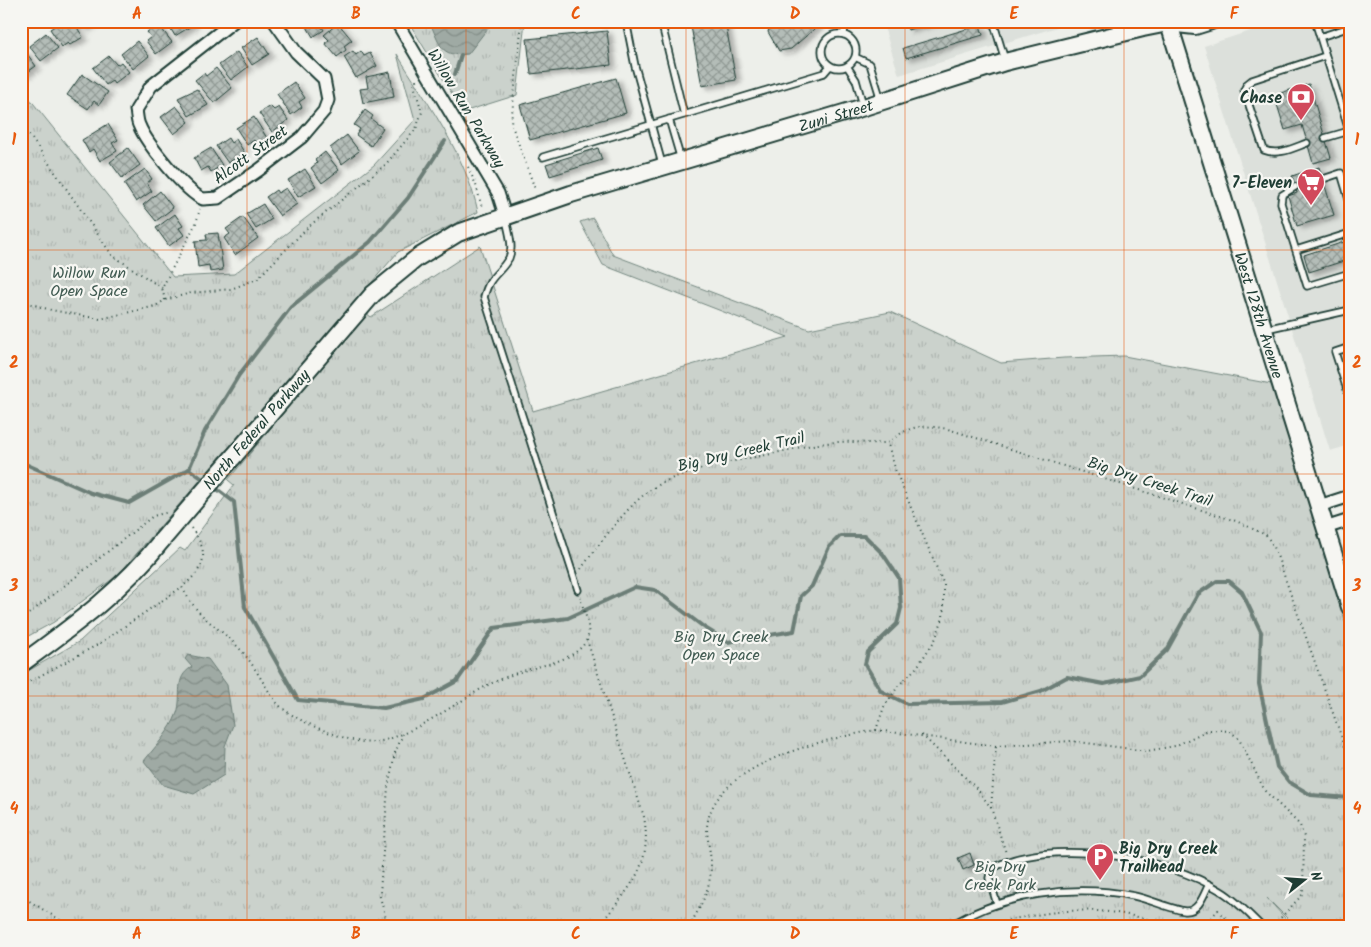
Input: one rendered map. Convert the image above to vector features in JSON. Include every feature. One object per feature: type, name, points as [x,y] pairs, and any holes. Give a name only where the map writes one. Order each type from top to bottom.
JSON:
[{"type":"main road","name":"Zuni Street","points":[[505,215],[681,160],[864,107],[881,100],[1006,62],[1168,22],[1195,26],[1211,21]]},
{"type":"main road","name":"West 128th Avenue","points":[[1168,22],[1350,607]]},
{"type":"main road","name":"North Federal Parkway","points":[[21,664],[97,608],[143,564],[353,316],[395,274],[458,233],[505,215]]},
{"type":"street","name":"Alcott Street","points":[[234,21],[151,86],[136,110],[139,125],[148,140],[179,180],[203,199],[218,198],[260,170],[302,137],[324,111],[328,100],[324,79],[296,52],[274,21]]},
{"type":"street","name":"Willow Run Parkway","points":[[396,21],[498,193],[505,215]]},
{"type":"street","points":[[1319,506],[1350,496]]},
{"type":"street","points":[[1325,528],[1350,520]]},
{"type":"lane","points":[[626,21],[635,66],[662,166]]},
{"type":"lane","points":[[661,21],[684,115]]},
{"type":"lane","points":[[844,35],[845,21]]},
{"type":"lane","points":[[993,21],[1006,62]]},
{"type":"lane","points":[[1315,21],[1349,132],[1325,138]]},
{"type":"lane","points":[[1320,37],[1350,27]]},
{"type":"lane","points":[[844,35],[855,45],[855,56],[847,66],[836,68],[830,66],[823,57],[822,45],[830,36],[844,35]]},
{"type":"lane","points":[[855,56],[870,64],[881,100]]},
{"type":"lane","points":[[1307,143],[1281,152],[1271,153],[1264,150],[1244,90],[1252,80],[1325,56]]},
{"type":"lane","points":[[543,157],[824,73],[830,66]]},
{"type":"lane","points":[[847,66],[856,80],[864,107]]},
{"type":"lane","points":[[669,119],[681,160]]},
{"type":"lane","points":[[1322,178],[1341,173],[1350,203]]},
{"type":"lane","points":[[1295,187],[1282,195],[1281,203],[1307,286],[1350,273]]},
{"type":"lane","points":[[505,215],[511,241],[509,257],[487,283],[484,297],[578,590]]},
{"type":"lane","points":[[1296,250],[1350,233]]},
{"type":"lane","points":[[1264,329],[1350,310]]},
{"type":"lane","points":[[1350,347],[1335,352],[1350,399]]},
{"type":"lane","points":[[997,904],[989,878],[991,869],[1008,862],[1050,854],[1113,855],[1164,865],[1209,884],[1234,900],[1261,926]]},
{"type":"lane","points":[[950,926],[997,904],[1058,891],[1097,892],[1144,898],[1186,911],[1194,909],[1200,902],[1209,884]]},
{"type":"path","points":[[522,21],[511,122],[535,189]]},
{"type":"path","points":[[21,301],[51,310],[100,319],[156,306],[165,300],[191,293],[231,289],[257,279],[308,227],[385,165],[401,148],[420,122],[422,112],[414,85],[416,80],[421,88]]},
{"type":"path","points":[[21,129],[30,136],[112,255],[162,288]]},
{"type":"path","points":[[465,161],[476,185],[482,208]]},
{"type":"path","points":[[165,300],[162,288],[196,223],[203,199]]},
{"type":"path","name":"Big Dry Creek Trail","points":[[599,926],[634,883],[642,865],[647,836],[644,817],[587,640],[589,630],[580,600],[577,574],[597,547],[643,495],[659,484],[727,463],[838,442],[887,444],[901,434],[917,427],[926,426],[948,429],[1236,521],[1266,536],[1274,547],[1350,761]]},
{"type":"path","points":[[876,730],[884,707],[899,685],[917,667],[935,640],[943,618],[944,585],[896,472],[887,444]]},
{"type":"path","points":[[21,620],[153,516],[167,511],[175,517]]},
{"type":"path","points":[[21,686],[99,644],[182,587],[201,569],[204,560],[199,539],[191,528]]},
{"type":"path","points":[[182,587],[200,615],[240,648],[276,702],[286,711],[308,722],[364,743],[403,733],[439,716],[488,685],[566,657],[579,650],[587,640]]},
{"type":"path","points":[[689,926],[700,909],[708,888],[711,865],[707,828],[711,808],[722,792],[734,782],[767,762],[799,749],[848,735],[876,730],[996,746],[1072,741],[1147,751],[1175,746],[1208,730],[1230,731],[1239,739],[1265,791],[1300,825],[1304,837],[1303,894],[1273,926]]},
{"type":"path","points":[[388,926],[380,896],[380,878],[388,787],[395,753],[403,733]]},
{"type":"path","points":[[922,735],[978,790],[991,808],[1008,862]]},
{"type":"path","points":[[991,808],[996,746]]},
{"type":"path","points":[[21,896],[70,926]]},
{"type":"path","points":[[994,926],[1004,921],[1060,910],[1096,909],[1124,913],[1170,926]]},
{"type":"path","points":[[1199,926],[1208,921],[1218,910],[1234,926]]},
{"type":"shaded area","points":[[882,21],[1077,21],[899,75]]},
{"type":"shaded area","points":[[1281,21],[1350,21],[1350,445],[1330,451],[1204,46]]},
{"type":"green space","points":[[408,21],[525,21],[517,95],[463,112]]},
{"type":"green space","name":"Willow Run Open Space","points":[[397,54],[433,110],[455,150],[472,191],[478,212],[398,252],[118,575],[54,622],[21,640],[21,88],[173,277],[234,274],[374,165],[415,120]]},
{"type":"green space","name":"Big Dry Creek Open Space","points":[[593,218],[613,255],[809,329],[890,312],[1001,363],[1124,356],[1282,386],[1350,640],[1350,926],[1295,926],[1267,898],[1292,926],[21,926],[21,675],[80,641],[180,548],[185,551],[234,485],[228,480],[366,313],[371,317],[480,246],[533,411],[788,337],[603,265],[580,222]]},
{"type":"water","points":[[429,21],[490,21],[491,24],[468,54],[458,55],[451,54],[442,47]]},
{"type":"water","points":[[188,655],[208,659],[227,685],[233,725],[225,746],[224,775],[194,794],[163,785],[144,761],[167,732],[177,713],[180,682],[186,671],[192,667],[185,659]]},
{"type":"building","points":[[62,21],[73,21],[83,37],[70,45],[68,43],[62,47],[50,29]]},
{"type":"building","points":[[78,21],[94,21],[84,29]]},
{"type":"building","points":[[166,21],[191,21],[193,25],[175,36]]},
{"type":"building","points":[[332,21],[322,27],[324,30],[313,37],[304,22]]},
{"type":"building","points":[[690,21],[725,21],[736,80],[702,86]]},
{"type":"building","points":[[771,21],[819,21],[820,24],[791,49],[779,51],[768,32]]},
{"type":"building","points":[[905,21],[936,21],[908,30]]},
{"type":"building","points":[[338,23],[352,40],[344,46],[346,50],[337,57],[325,43],[329,40],[324,35]]},
{"type":"building","points":[[158,24],[172,42],[156,54],[146,41],[151,37],[147,32]]},
{"type":"building","points":[[980,25],[983,35],[906,58],[903,48]]},
{"type":"building","points":[[607,31],[611,65],[531,74],[527,39]]},
{"type":"building","points":[[46,33],[58,48],[41,61],[29,46]]},
{"type":"building","points":[[258,37],[269,54],[252,65],[241,48]]},
{"type":"building","points":[[137,41],[149,56],[133,69],[121,54]]},
{"type":"building","points":[[25,51],[36,66],[21,77],[21,53]]},
{"type":"building","points":[[353,51],[356,55],[361,51],[364,56],[370,53],[377,66],[356,78],[344,57]]},
{"type":"building","points":[[237,52],[248,67],[231,80],[219,65]]},
{"type":"building","points":[[109,56],[117,65],[121,62],[129,72],[114,84],[112,81],[106,85],[93,68]]},
{"type":"building","points":[[216,68],[232,88],[214,103],[195,80],[204,73],[206,76]]},
{"type":"building","points":[[390,72],[394,97],[363,103],[360,89],[368,88],[366,77]]},
{"type":"building","points":[[82,74],[108,92],[99,105],[94,101],[88,109],[67,95]]},
{"type":"building","points":[[616,78],[626,113],[530,140],[520,105]]},
{"type":"building","points":[[294,82],[305,98],[299,102],[302,107],[291,115],[277,94]]},
{"type":"building","name":"Chase","points":[[1309,84],[1331,158],[1313,163],[1302,125],[1285,130],[1274,95]]},
{"type":"building","points":[[197,89],[208,105],[189,116],[178,98]]},
{"type":"building","points":[[176,106],[189,122],[174,134],[161,117]]},
{"type":"building","points":[[270,106],[274,110],[279,107],[288,120],[272,132],[259,113]]},
{"type":"building","points":[[365,110],[373,116],[371,119],[383,128],[371,146],[356,135],[360,129],[354,125]]},
{"type":"building","points":[[254,117],[267,138],[257,144],[254,140],[247,145],[236,128]]},
{"type":"building","points":[[108,124],[118,140],[112,143],[117,151],[100,161],[93,149],[89,152],[82,140]]},
{"type":"building","points":[[347,135],[359,151],[342,164],[330,148]]},
{"type":"building","points":[[228,138],[231,143],[236,139],[244,152],[228,163],[216,146]]},
{"type":"building","points":[[128,148],[140,165],[122,178],[110,162]]},
{"type":"building","points":[[211,148],[222,165],[211,172],[208,167],[201,171],[194,158]]},
{"type":"building","points":[[598,148],[602,160],[550,176],[546,164]]},
{"type":"building","points":[[325,152],[339,170],[322,183],[311,168],[317,163],[315,160]]},
{"type":"building","name":"7-Eleven","points":[[1319,167],[1334,215],[1297,226],[1288,196],[1297,193],[1292,176]]},
{"type":"building","points":[[145,169],[152,179],[147,183],[152,191],[136,202],[124,184]]},
{"type":"building","points":[[305,169],[316,186],[298,197],[288,180]]},
{"type":"building","points":[[286,188],[297,204],[280,216],[266,197],[276,190],[278,193]]},
{"type":"building","points":[[160,191],[173,208],[156,221],[143,205]]},
{"type":"building","points":[[263,204],[272,219],[256,229],[246,214]]},
{"type":"building","points":[[175,214],[183,226],[179,228],[184,235],[169,246],[156,228]]},
{"type":"building","points":[[243,217],[258,238],[235,255],[224,238],[230,234],[226,229]]},
{"type":"building","points":[[218,233],[223,270],[210,272],[209,265],[198,267],[195,241],[207,240],[206,234]]},
{"type":"building","points":[[1350,240],[1350,259],[1309,272],[1304,255]]},
{"type":"building","points":[[970,853],[974,865],[963,870],[958,858]]},
{"type":"waterway","points":[[455,74],[461,55]]},
{"type":"waterway","points":[[189,469],[205,431],[239,375],[291,307],[370,242],[408,198],[445,141]]},
{"type":"waterway","points":[[21,462],[91,493],[129,503],[189,469],[207,482]]},
{"type":"waterway","points":[[213,486],[234,502],[245,607],[298,700],[384,708],[424,699],[457,681],[494,628],[568,618],[635,587],[655,590],[705,628],[728,642],[794,631],[801,596],[812,586],[829,547],[840,536],[865,536],[883,554],[899,578],[901,608],[897,624],[868,652],[865,664],[881,691],[907,704],[1002,702],[1041,691],[1067,677],[1104,684],[1140,676],[1167,650],[1198,594],[1217,581],[1229,581],[1242,592],[1261,632],[1259,684],[1277,767],[1289,782],[1311,795],[1350,798]]},
{"type":"place","name":"Chase","points":[[1301,121]]},
{"type":"place","name":"7-Eleven","points":[[1311,206]]},
{"type":"place","name":"Big Dry Creek Trailhead","points":[[1100,881]]},
{"type":"park label","name":"Big Dry Creek Park","points":[[1000,875]]}]
